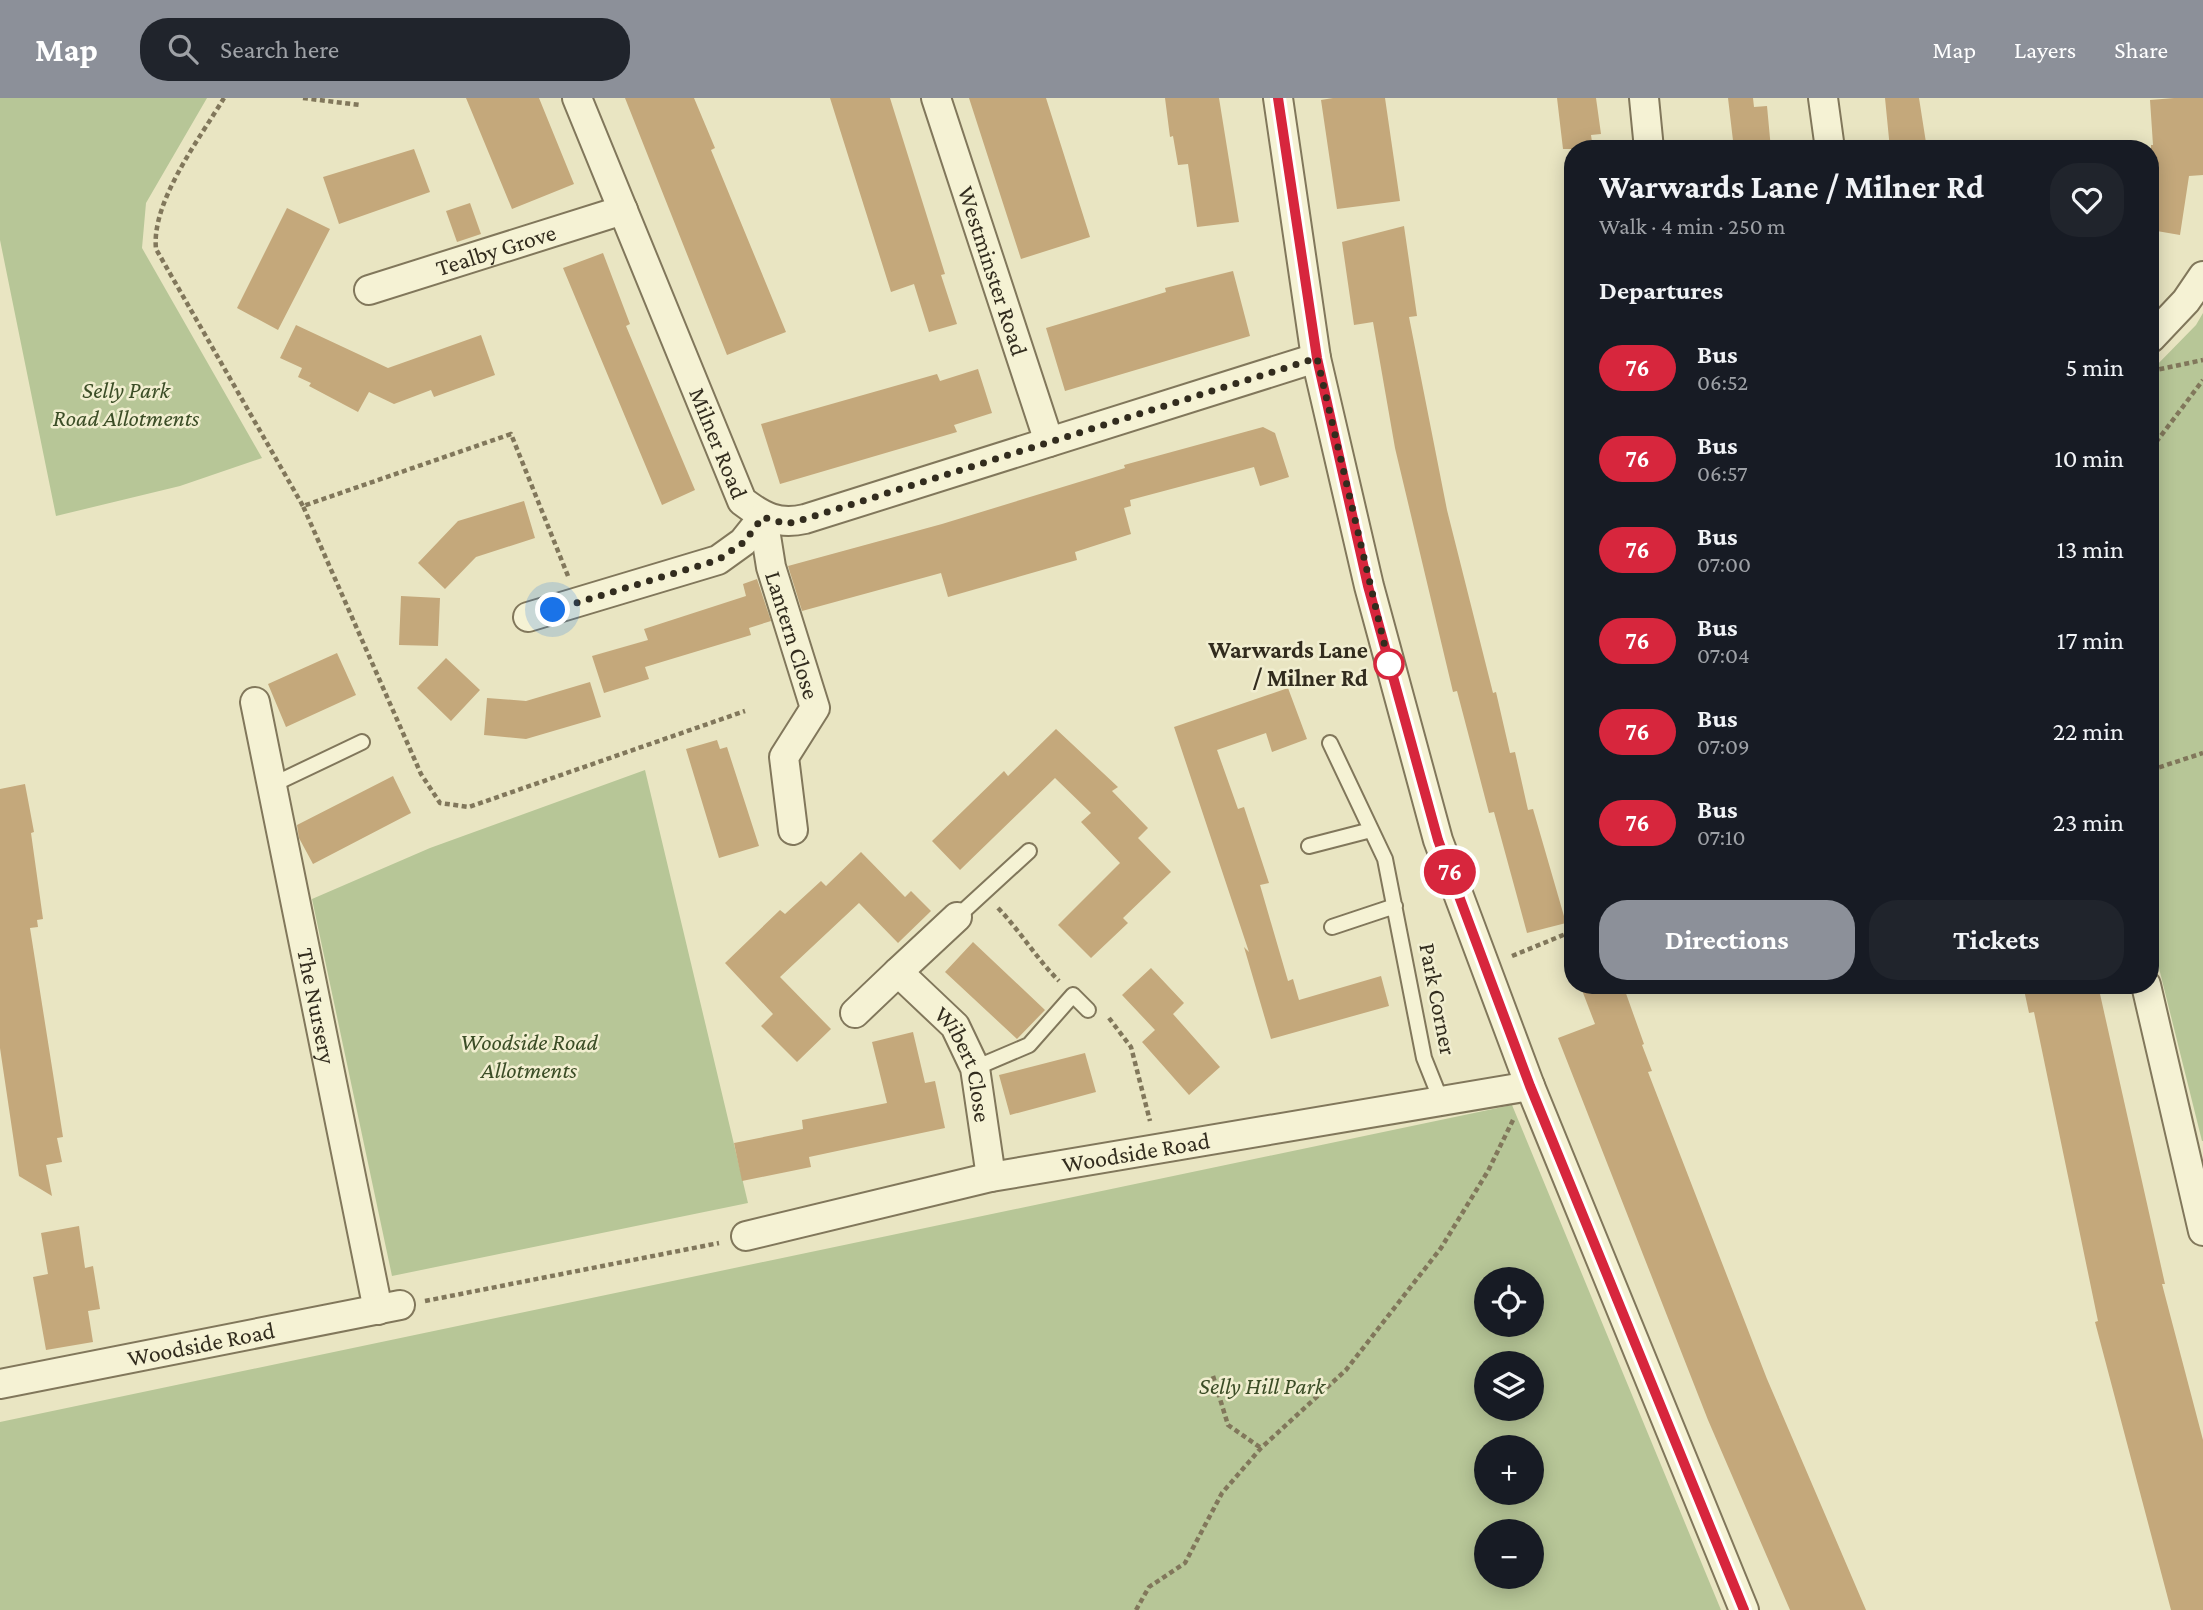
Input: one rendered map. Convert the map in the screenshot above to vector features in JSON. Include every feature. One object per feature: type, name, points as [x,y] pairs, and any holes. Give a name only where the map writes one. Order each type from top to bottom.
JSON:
[{"type":"street","name":"Milner Road","points":[[577,98],[742,501],[763,517],[786,524],[805,519],[1317,358]]},
{"type":"street","name":"Westminster Road","points":[[936,98],[1049,442]]},
{"type":"street","points":[[1278,98],[1317,358],[1368,586],[1438,840],[1530,1086],[1744,1610]]},
{"type":"street","points":[[1644,98],[1649,140]]},
{"type":"street","points":[[1823,98],[1829,140]]},
{"type":"street","name":"Tealby Grove","points":[[369,290],[623,210]]},
{"type":"street","points":[[2159,330],[2186,301],[2203,276]]},
{"type":"street","points":[[528,617],[718,560],[744,542],[763,517]]},
{"type":"street","name":"Lantern Close","points":[[763,517],[771,567],[816,708],[784,757],[793,830]]},
{"type":"street","name":"The Nursery","points":[[255,702],[389,1308]]},
{"type":"street","points":[[855,1013],[957,916]]},
{"type":"street","name":"Wibert Close","points":[[898,972],[955,1026],[975,1068],[991,1177]]},
{"type":"street","points":[[2148,994],[2203,1231]]},
{"type":"street","name":"Woodside Road","points":[[746,1236],[991,1177],[1440,1098],[1530,1086]]},
{"type":"street","name":"Woodside Road","points":[[0,1384],[389,1308]]},
{"type":"lane","points":[[272,785],[362,742]]},
{"type":"lane","name":"Park Corner","points":[[1330,743],[1385,859],[1424,1058],[1440,1098]]},
{"type":"lane","points":[[1309,846],[1371,830]]},
{"type":"lane","points":[[957,916],[1028,851]]},
{"type":"lane","points":[[1332,927],[1395,906]]},
{"type":"lane","points":[[975,1068],[1029,1045],[1073,995],[1088,1010]]},
{"type":"path","points":[[223,98],[178,173],[154,230],[156,249],[303,506],[421,774],[440,803],[469,807],[745,711]]},
{"type":"path","points":[[303,98],[360,105]]},
{"type":"path","points":[[2159,369],[2203,360]]},
{"type":"path","points":[[2159,438],[2203,380]]},
{"type":"path","points":[[303,506],[511,434],[578,602]]},
{"type":"path","points":[[2159,767],[2203,753]]},
{"type":"path","points":[[983,892],[1025,935],[1035,957],[1073,995]]},
{"type":"path","points":[[1506,958],[1564,935]]},
{"type":"path","points":[[1088,1010],[1096,1002],[1131,1047],[1157,1148]]},
{"type":"path","points":[[1136,1610],[1149,1587],[1185,1563],[1222,1493],[1261,1448],[1346,1370],[1441,1248],[1488,1171],[1530,1086]]},
{"type":"path","points":[[389,1308],[712,1244]]},
{"type":"path","points":[[1213,1376],[1228,1425],[1261,1448]]},
{"type":"green space","name":"Selly Park Road Allotments","points":[[0,98],[207,98],[146,203],[142,248],[262,458],[180,486],[56,516],[0,240]]},
{"type":"green space","points":[[2203,313],[2203,1141],[2159,968],[2159,363],[2196,325]]},
{"type":"green space","name":"Woodside Road Allotments","points":[[645,770],[748,1203],[392,1276],[312,899],[430,848]]},
{"type":"green space","name":"Selly Hill Park","points":[[1512,1105],[1721,1610],[0,1610],[0,1422]]},
{"type":"building","points":[[466,98],[539,98],[574,184],[512,209]]},
{"type":"building","points":[[625,98],[694,98],[715,148],[711,150],[786,332],[727,355]]},
{"type":"building","points":[[830,98],[890,98],[945,274],[941,275],[957,324],[929,332],[914,284],[891,292]]},
{"type":"building","points":[[969,98],[1046,98],[1090,237],[1021,259]]},
{"type":"building","points":[[1165,98],[1219,98],[1239,222],[1197,227],[1188,164],[1178,165],[1173,136],[1170,137]]},
{"type":"building","points":[[1385,98],[1400,201],[1337,209],[1321,100]]},
{"type":"building","points":[[1557,98],[1596,98],[1601,134],[1591,135],[1592,140],[1564,140],[1563,149]]},
{"type":"building","points":[[1728,98],[1753,98],[1754,107],[1767,106],[1770,140],[1733,140]]},
{"type":"building","points":[[1885,98],[1919,98],[1926,140],[1889,140]]},
{"type":"building","points":[[2203,98],[2203,175],[2189,176],[2180,235],[2159,231],[2159,140],[2153,140],[2150,100]]},
{"type":"building","points":[[414,149],[430,192],[339,224],[323,177]]},
{"type":"building","points":[[470,203],[481,234],[457,242],[446,211]]},
{"type":"building","points":[[287,208],[330,229],[278,330],[237,308]]},
{"type":"building","points":[[1404,226],[1417,316],[1409,317],[1447,510],[1493,693],[1496,692],[1510,753],[1515,752],[1528,810],[1533,809],[1564,924],[1527,933],[1494,812],[1489,813],[1457,691],[1453,692],[1395,448],[1373,322],[1354,325],[1342,242]]},
{"type":"building","points":[[603,253],[630,324],[626,326],[695,490],[662,505],[563,268]]},
{"type":"building","points":[[1233,271],[1250,336],[1065,391],[1046,328],[1166,292],[1165,288]]},
{"type":"building","points":[[296,325],[388,368],[481,335],[495,375],[434,397],[431,390],[394,404],[369,392],[358,412],[309,386],[311,383],[298,377],[302,368],[280,358]]},
{"type":"building","points":[[978,369],[992,413],[954,425],[957,432],[780,484],[761,424],[937,374],[940,381]]},
{"type":"building","points":[[1263,427],[1275,433],[1289,477],[1260,486],[1254,467],[1130,500],[1131,506],[1124,508],[1131,534],[1075,552],[1077,560],[948,597],[941,573],[802,611],[788,566],[942,524],[1125,468],[1124,465]]},
{"type":"building","points":[[524,501],[535,538],[476,557],[445,589],[418,563],[458,521]]},
{"type":"building","points":[[757,579],[771,621],[749,628],[751,635],[645,667],[649,679],[604,693],[592,656],[648,640],[644,629],[746,596],[743,584]]},
{"type":"building","points":[[401,596],[440,598],[438,646],[399,645]]},
{"type":"building","points":[[337,653],[356,695],[286,727],[268,684]]},
{"type":"building","points":[[446,658],[480,690],[451,721],[417,688]]},
{"type":"building","points":[[590,682],[601,717],[526,739],[484,735],[487,698],[526,701]]},
{"type":"building","points":[[1288,688],[1307,739],[1272,752],[1266,733],[1217,750],[1238,809],[1244,807],[1269,883],[1260,885],[1288,981],[1293,979],[1299,1000],[1381,976],[1389,1006],[1271,1039],[1244,947],[1249,952],[1174,727]]},
{"type":"building","points":[[1056,729],[1118,787],[1112,791],[1148,828],[1138,838],[1171,872],[1123,918],[1128,923],[1091,958],[1058,925],[1120,863],[1081,822],[1091,813],[1055,778],[960,870],[932,841],[1004,771],[1008,776]]},
{"type":"building","points":[[717,740],[720,749],[727,747],[759,846],[719,858],[686,749]]},
{"type":"building","points":[[393,776],[411,813],[313,864],[299,838],[297,825]]},
{"type":"building","points":[[25,784],[34,832],[31,833],[43,919],[37,920],[38,927],[30,928],[63,1137],[57,1138],[62,1162],[46,1165],[52,1196],[19,1176],[0,1048],[0,789]]},
{"type":"building","points":[[861,852],[905,897],[911,891],[931,911],[898,943],[859,903],[780,977],[831,1029],[797,1062],[761,1026],[773,1014],[725,963],[780,910],[785,914],[821,881],[826,886]]},
{"type":"building","points":[[973,942],[1045,1010],[1017,1039],[945,972]]},
{"type":"building","points":[[1151,968],[1184,1003],[1173,1014],[1220,1067],[1189,1095],[1142,1042],[1155,1030],[1122,995]]},
{"type":"building","points":[[1583,994],[1626,994],[1652,1071],[1648,1072],[1767,1379],[1866,1610],[1790,1610],[1708,1420],[1558,1038],[1595,1024]]},
{"type":"building","points":[[2025,994],[2100,994],[2165,1284],[2162,1284],[2203,1440],[2203,1610],[2171,1610],[2095,1322],[2098,1321],[2034,1012],[2029,1013]]},
{"type":"building","points":[[913,1032],[925,1083],[935,1081],[945,1128],[809,1157],[811,1167],[742,1181],[734,1143],[803,1129],[802,1120],[887,1103],[872,1042]]},
{"type":"building","points":[[1085,1053],[1096,1092],[1010,1115],[999,1075]]},
{"type":"building","points":[[79,1226],[85,1268],[93,1266],[100,1309],[88,1311],[93,1342],[46,1350],[33,1277],[48,1274],[41,1233]]},
{"type":"bus line","name":"76","points":[[1278,98],[1317,358],[1368,586],[1438,840],[1530,1086],[1744,1610]]},
{"type":"place","name":"Warwards Lane / Milner Rd","points":[[1389,664]]},
{"type":"route","points":[[553,610],[718,560],[744,542],[763,517],[786,524],[805,519],[1317,358],[1368,586],[1389,664]]}]
